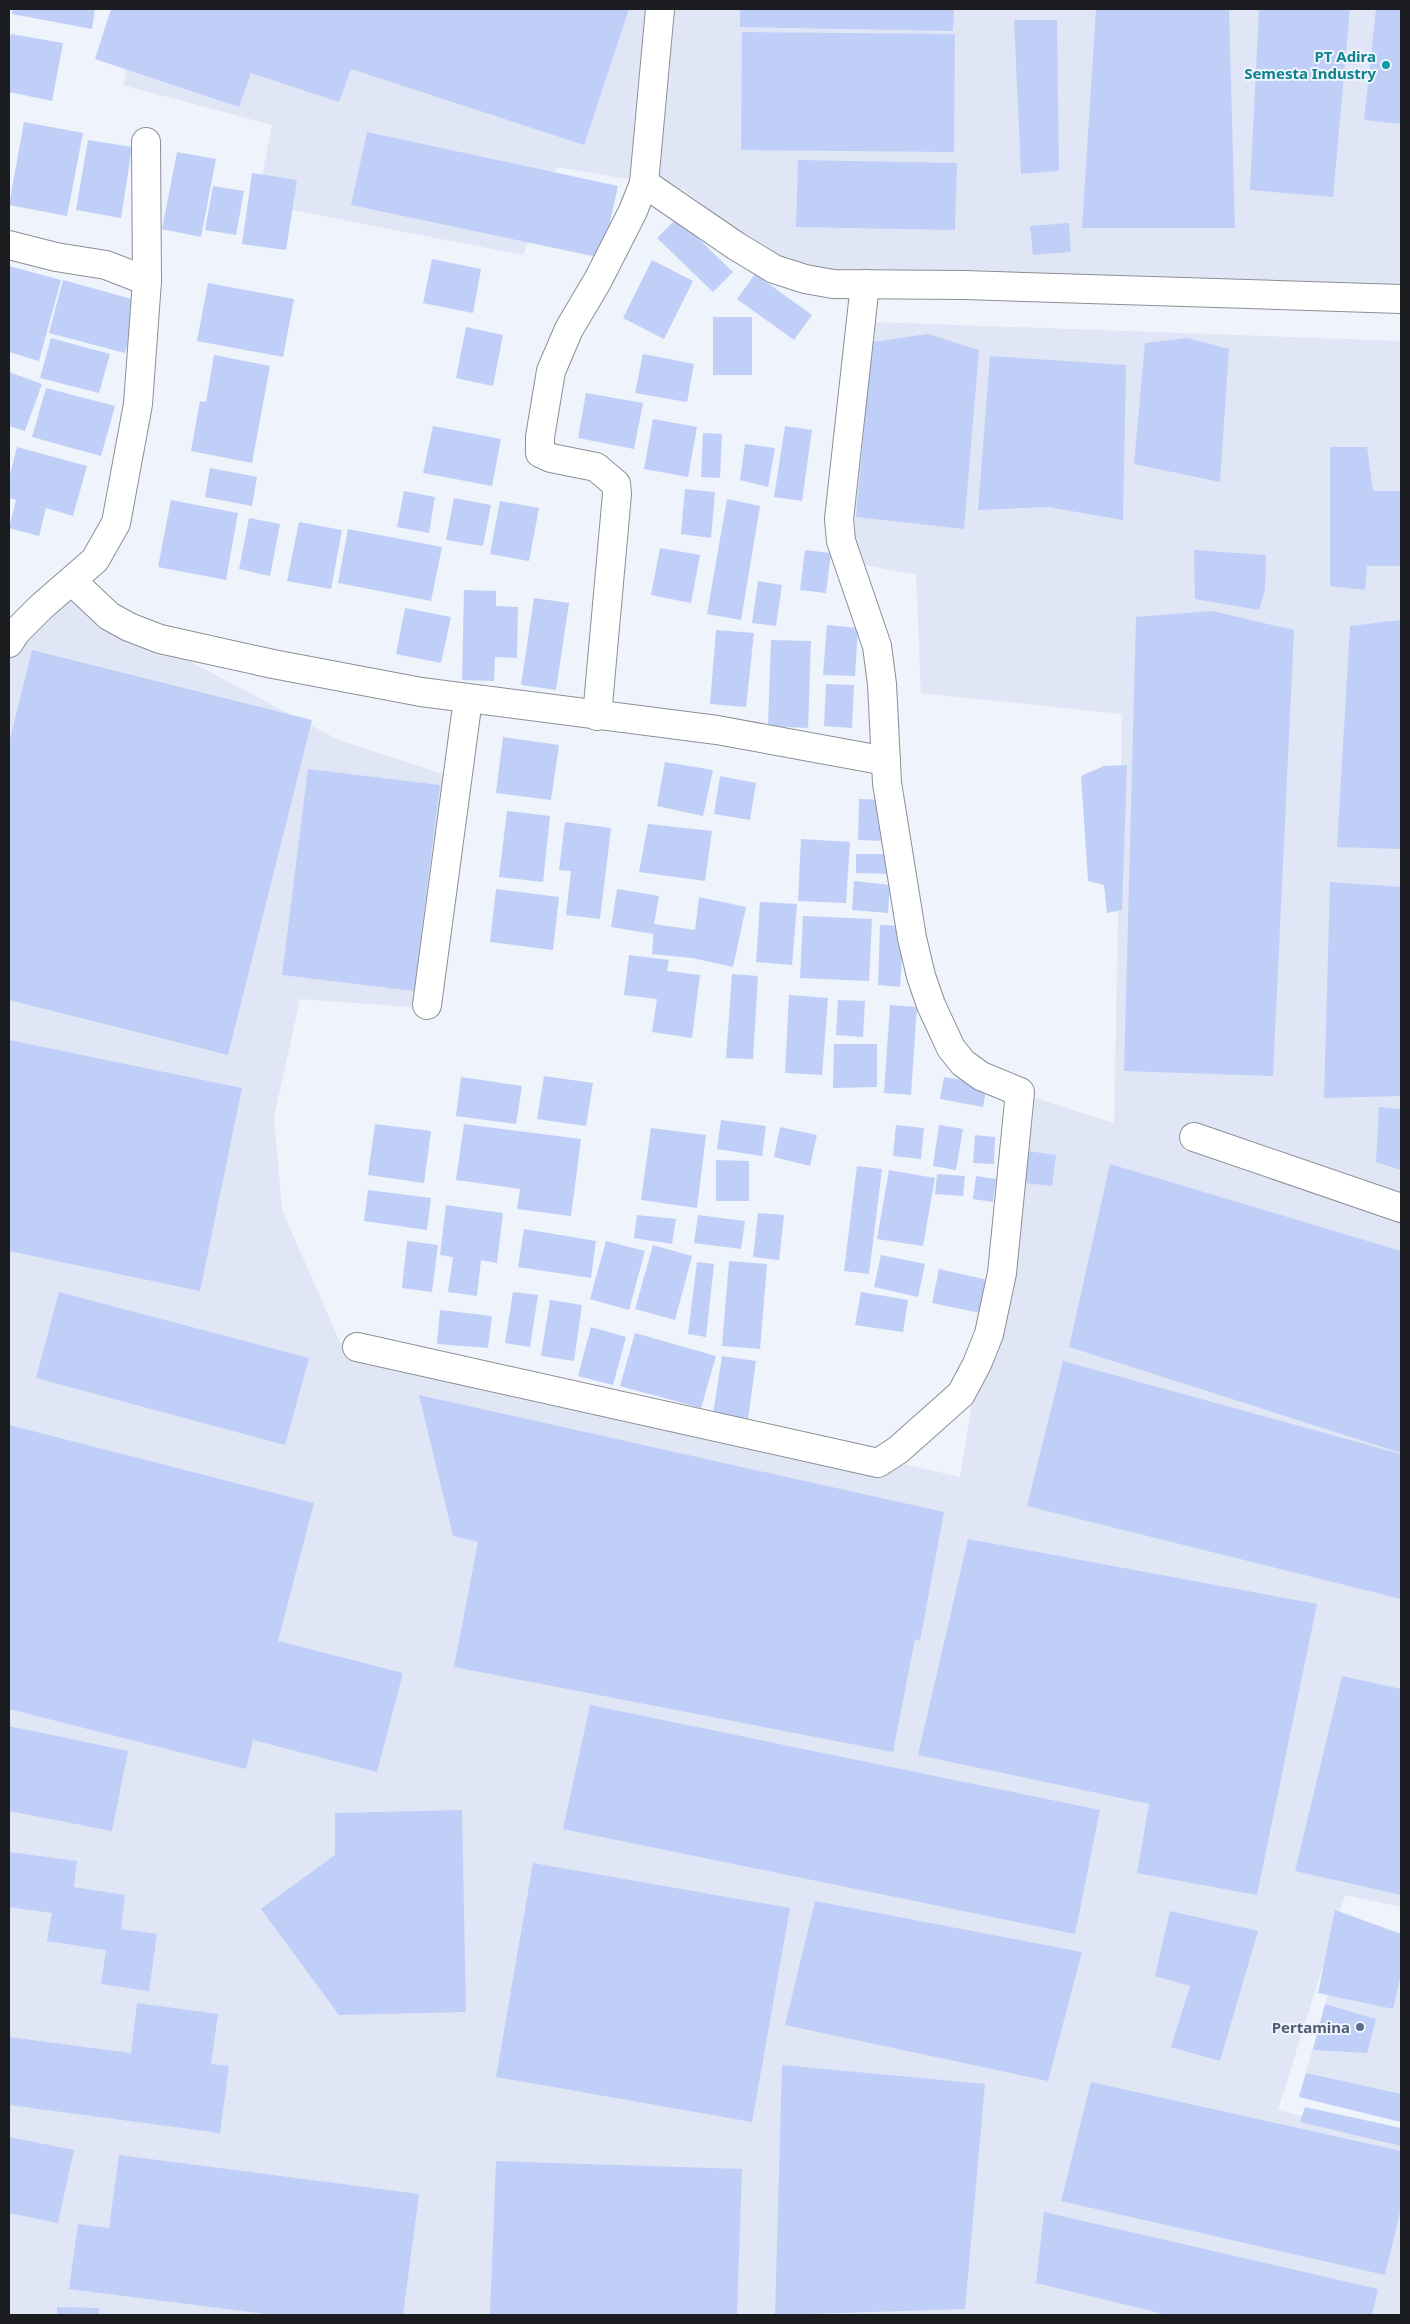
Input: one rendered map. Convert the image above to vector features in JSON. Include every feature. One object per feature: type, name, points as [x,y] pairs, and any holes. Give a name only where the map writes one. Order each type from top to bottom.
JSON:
[{"type":"street","points":[[598,716],[617,494],[616,484],[596,467],[551,458],[540,453],[540,437],[551,371],[569,329],[598,280],[633,212],[644,183],[660,9]]},
{"type":"street","points":[[9,643],[16,632],[41,607],[95,560],[116,524],[138,404],[147,281],[146,142]]},
{"type":"street","points":[[644,183],[698,222],[774,268],[805,279],[832,284],[964,285],[1401,299]]},
{"type":"street","points":[[9,245],[56,257],[106,266],[147,281]]},
{"type":"street","points":[[356,1347],[878,1463],[898,1450],[961,1394],[977,1364],[989,1334],[1002,1273],[1020,1092],[981,1076],[963,1063],[951,1048],[931,1005],[912,938],[887,783],[882,684],[877,646],[841,541],[839,519],[865,284]]},
{"type":"street","points":[[72,581],[109,616],[129,627],[160,639],[273,664],[421,692],[717,730],[886,761]]},
{"type":"street","points":[[427,1005],[468,699]]},
{"type":"street","points":[[1194,1137],[1401,1208]]},
{"type":"shaded area","points":[[142,9],[1401,9],[1401,296],[815,292],[683,189],[557,167],[523,255],[257,203],[272,125],[123,85]]},
{"type":"shaded area","points":[[875,322],[1401,341],[1401,1907],[1345,1895],[1278,2110],[1401,2142],[1401,2315],[9,2315],[9,639],[49,587],[339,740],[446,775],[425,1008],[300,999],[274,1117],[282,1210],[340,1342],[403,1350],[960,1477],[1022,1094],[1114,1123],[1122,714],[921,693],[916,575],[849,562]]},
{"type":"shaded area","name":"Pertamina","points":[[1348,1924],[1401,1936],[1401,2122],[1299,2097]]},
{"type":"building","points":[[13,9],[95,9],[92,29],[12,14]]},
{"type":"building","points":[[111,9],[629,9],[584,145],[351,69],[339,102],[251,73],[239,107],[95,59]]},
{"type":"building","points":[[740,9],[954,9],[953,31],[740,27]]},
{"type":"building","points":[[1096,9],[1229,9],[1235,228],[1082,228]]},
{"type":"building","points":[[1259,9],[1350,9],[1333,197],[1250,190]]},
{"type":"building","name":"PT Adira Semesta Industry","points":[[1376,9],[1401,9],[1401,124],[1364,120]]},
{"type":"building","points":[[1014,20],[1057,20],[1059,171],[1021,174]]},
{"type":"building","points":[[742,32],[955,34],[954,152],[741,150]]},
{"type":"building","points":[[11,34],[63,43],[52,101],[9,92],[9,44]]},
{"type":"building","points":[[24,122],[83,133],[67,216],[9,205]]},
{"type":"building","points":[[367,132],[618,186],[602,258],[351,205]]},
{"type":"building","points":[[88,140],[132,147],[121,218],[76,210]]},
{"type":"building","points":[[177,152],[216,159],[201,237],[162,229]]},
{"type":"building","points":[[798,160],[957,163],[955,230],[796,227]]},
{"type":"building","points":[[252,173],[297,180],[286,250],[242,244]]},
{"type":"building","points":[[213,186],[244,191],[236,235],[205,230]]},
{"type":"building","points":[[677,218],[733,272],[713,292],[657,238]]},
{"type":"building","points":[[1069,223],[1071,252],[1033,255],[1030,226]]},
{"type":"building","points":[[432,259],[481,269],[473,313],[423,303]]},
{"type":"building","points":[[652,260],[693,281],[664,339],[623,318]]},
{"type":"building","points":[[9,266],[61,280],[39,361],[9,352]]},
{"type":"building","points":[[755,274],[812,315],[794,340],[737,299]]},
{"type":"building","points":[[63,280],[139,301],[125,353],[49,333]]},
{"type":"building","points":[[208,283],[294,299],[283,357],[197,341]]},
{"type":"building","points":[[713,317],[752,317],[752,375],[713,375]]},
{"type":"building","points":[[466,327],[503,335],[493,386],[456,378]]},
{"type":"building","points":[[928,334],[979,350],[964,529],[856,517],[872,342]]},
{"type":"building","points":[[51,338],[110,354],[99,393],[40,378]]},
{"type":"building","points":[[1187,338],[1229,349],[1220,482],[1134,464],[1145,343]]},
{"type":"building","points":[[643,354],[694,364],[687,402],[635,393]]},
{"type":"building","points":[[214,355],[270,366],[252,463],[191,451],[200,401],[206,402]]},
{"type":"building","points":[[990,356],[1126,365],[1123,520],[1048,507],[978,510]]},
{"type":"building","points":[[9,372],[42,384],[25,431],[9,426]]},
{"type":"building","points":[[46,388],[115,406],[101,456],[32,437]]},
{"type":"building","points":[[586,393],[643,403],[634,449],[578,438]]},
{"type":"building","points":[[653,419],[697,427],[688,477],[644,469]]},
{"type":"building","points":[[433,426],[501,439],[492,486],[423,473]]},
{"type":"building","points":[[785,426],[812,430],[802,501],[774,497]]},
{"type":"building","points":[[703,433],[722,434],[720,478],[701,477]]},
{"type":"building","points":[[745,444],[775,448],[768,487],[740,480]]},
{"type":"building","points":[[17,447],[87,466],[73,516],[46,508],[39,536],[9,528],[16,500],[9,498],[9,478]]},
{"type":"building","points":[[1330,447],[1367,447],[1373,491],[1401,491],[1401,566],[1367,566],[1365,590],[1330,586]]},
{"type":"building","points":[[210,468],[257,477],[252,506],[205,497]]},
{"type":"building","points":[[685,489],[715,492],[711,538],[681,534]]},
{"type":"building","points":[[404,491],[435,497],[429,533],[397,527]]},
{"type":"building","points":[[454,498],[491,505],[483,546],[446,540]]},
{"type":"building","points":[[727,499],[760,506],[741,620],[707,614]]},
{"type":"building","points":[[171,500],[238,513],[226,580],[158,567]]},
{"type":"building","points":[[500,501],[539,508],[529,561],[490,554]]},
{"type":"building","points":[[249,518],[280,524],[270,576],[239,569]]},
{"type":"building","points":[[299,522],[342,530],[331,589],[287,581]]},
{"type":"building","points":[[348,529],[442,547],[431,601],[338,583]]},
{"type":"building","points":[[660,548],[700,555],[691,603],[651,595]]},
{"type":"building","points":[[805,550],[831,553],[826,593],[800,590]]},
{"type":"building","points":[[1194,550],[1266,555],[1265,590],[1259,610],[1195,599]]},
{"type":"building","points":[[758,581],[782,585],[776,626],[752,623]]},
{"type":"building","points":[[464,590],[496,591],[496,606],[518,607],[517,658],[495,657],[494,681],[462,680]]},
{"type":"building","points":[[534,598],[569,603],[556,690],[521,685]]},
{"type":"building","points":[[405,608],[451,617],[441,663],[396,654]]},
{"type":"building","points":[[1212,611],[1294,630],[1273,1076],[1124,1071],[1136,617]]},
{"type":"building","points":[[1401,620],[1401,849],[1337,847],[1350,626]]},
{"type":"building","points":[[827,625],[858,628],[855,676],[823,675]]},
{"type":"building","points":[[716,630],[754,633],[746,707],[710,704]]},
{"type":"building","points":[[771,640],[811,641],[808,728],[768,726]]},
{"type":"building","points":[[32,650],[312,720],[228,1055],[9,1000],[9,743]]},
{"type":"building","points":[[826,684],[854,685],[852,728],[824,726]]},
{"type":"building","points":[[503,737],[559,745],[551,800],[496,793]]},
{"type":"building","points":[[665,762],[713,770],[703,816],[657,806]]},
{"type":"building","points":[[1127,765],[1122,910],[1107,913],[1104,885],[1088,881],[1081,776],[1104,766]]},
{"type":"building","points":[[308,769],[440,785],[414,991],[282,975]]},
{"type":"building","points":[[720,776],[756,783],[750,820],[714,814]]},
{"type":"building","points":[[859,799],[885,800],[884,841],[858,840]]},
{"type":"building","points":[[507,811],[550,816],[543,882],[499,877]]},
{"type":"building","points":[[565,822],[611,828],[600,919],[566,915],[571,871],[559,870]]},
{"type":"building","points":[[648,824],[712,831],[705,881],[639,872]]},
{"type":"building","points":[[801,839],[850,842],[846,903],[798,901]]},
{"type":"building","points":[[856,854],[892,854],[892,874],[856,873]]},
{"type":"building","points":[[854,881],[890,885],[888,913],[852,910]]},
{"type":"building","points":[[1330,882],[1401,887],[1401,1096],[1324,1098]]},
{"type":"building","points":[[496,889],[559,897],[553,950],[490,942]]},
{"type":"building","points":[[617,889],[659,896],[653,934],[611,927]]},
{"type":"building","points":[[699,897],[746,907],[733,967],[692,958],[652,954],[654,924],[695,930]]},
{"type":"building","points":[[760,902],[797,904],[792,965],[756,962]]},
{"type":"building","points":[[803,916],[872,919],[869,981],[800,978]]},
{"type":"building","points":[[880,925],[904,926],[900,987],[878,985]]},
{"type":"building","points":[[629,955],[669,960],[667,971],[700,975],[692,1038],[652,1032],[657,999],[624,995]]},
{"type":"building","points":[[732,974],[758,976],[753,1059],[726,1058]]},
{"type":"building","points":[[789,995],[828,998],[822,1075],[785,1073]]},
{"type":"building","points":[[838,1000],[865,1001],[863,1037],[836,1035]]},
{"type":"building","points":[[890,1005],[917,1007],[911,1095],[884,1093]]},
{"type":"building","points":[[9,1040],[242,1088],[200,1291],[9,1251]]},
{"type":"building","points":[[834,1044],[877,1044],[877,1087],[833,1088]]},
{"type":"building","points":[[544,1076],[593,1083],[586,1126],[537,1119]]},
{"type":"building","points":[[461,1077],[522,1086],[516,1124],[456,1116]]},
{"type":"building","points":[[944,1077],[987,1084],[983,1107],[940,1099]]},
{"type":"building","points":[[1379,1107],[1401,1109],[1401,1170],[1376,1162]]},
{"type":"building","points":[[721,1120],[766,1126],[762,1156],[717,1149]]},
{"type":"building","points":[[375,1124],[431,1131],[424,1183],[368,1175]]},
{"type":"building","points":[[464,1124],[581,1139],[571,1216],[517,1209],[520,1189],[456,1180]]},
{"type":"building","points":[[896,1125],[924,1128],[921,1159],[893,1156]]},
{"type":"building","points":[[939,1125],[963,1129],[956,1170],[933,1166]]},
{"type":"building","points":[[780,1127],[817,1135],[810,1166],[774,1157]]},
{"type":"building","points":[[651,1128],[706,1135],[697,1208],[641,1200]]},
{"type":"building","points":[[975,1135],[995,1137],[994,1164],[973,1163]]},
{"type":"building","points":[[1027,1151],[1056,1155],[1052,1186],[1024,1183]]},
{"type":"building","points":[[716,1160],[749,1161],[749,1201],[716,1201]]},
{"type":"building","points":[[1110,1164],[1401,1251],[1401,1453],[1069,1347]]},
{"type":"building","points":[[857,1166],[882,1169],[869,1274],[844,1271]]},
{"type":"building","points":[[889,1170],[935,1178],[923,1246],[877,1239]]},
{"type":"building","points":[[937,1174],[965,1176],[963,1196],[935,1194]]},
{"type":"building","points":[[976,1176],[996,1179],[993,1202],[973,1199]]},
{"type":"building","points":[[368,1190],[431,1198],[427,1230],[364,1221]]},
{"type":"building","points":[[446,1205],[503,1213],[497,1263],[481,1260],[477,1296],[448,1292],[453,1257],[440,1255]]},
{"type":"building","points":[[758,1213],[784,1215],[779,1260],[753,1257]]},
{"type":"building","points":[[637,1215],[676,1219],[672,1244],[634,1238]]},
{"type":"building","points":[[698,1215],[745,1221],[741,1249],[694,1243]]},
{"type":"building","points":[[524,1229],[596,1241],[591,1278],[518,1267]]},
{"type":"building","points":[[407,1241],[438,1245],[432,1292],[402,1288]]},
{"type":"building","points":[[606,1241],[645,1251],[629,1310],[590,1299]]},
{"type":"building","points":[[653,1245],[692,1256],[675,1320],[635,1309]]},
{"type":"building","points":[[881,1255],[925,1264],[918,1297],[874,1287]]},
{"type":"building","points":[[729,1261],[767,1264],[760,1349],[722,1346]]},
{"type":"building","points":[[697,1262],[714,1264],[706,1337],[688,1334]]},
{"type":"building","points":[[939,1269],[988,1280],[980,1313],[932,1303]]},
{"type":"building","points":[[59,1292],[309,1358],[285,1445],[36,1378]]},
{"type":"building","points":[[513,1292],[538,1295],[530,1347],[505,1343]]},
{"type":"building","points":[[861,1292],[908,1300],[903,1332],[855,1325]]},
{"type":"building","points":[[550,1300],[582,1305],[574,1361],[541,1356]]},
{"type":"building","points":[[440,1310],[492,1316],[488,1348],[437,1344]]},
{"type":"building","points":[[591,1327],[626,1337],[613,1385],[578,1376]]},
{"type":"building","points":[[635,1333],[716,1356],[701,1408],[620,1386]]},
{"type":"building","points":[[722,1356],[756,1361],[748,1419],[713,1414]]},
{"type":"building","points":[[1063,1361],[1401,1454],[1401,1599],[1027,1506]]},
{"type":"building","points":[[419,1395],[944,1512],[920,1641],[915,1639],[893,1752],[454,1667],[478,1542],[453,1536]]},
{"type":"building","points":[[9,1425],[314,1503],[278,1641],[403,1673],[377,1772],[253,1740],[246,1769],[9,1709]]},
{"type":"building","points":[[968,1539],[1317,1604],[1257,1895],[1137,1873],[1149,1804],[918,1755]]},
{"type":"building","points":[[1342,1676],[1401,1689],[1401,1895],[1295,1871]]},
{"type":"building","points":[[590,1705],[1100,1810],[1075,1934],[563,1829]]},
{"type":"building","points":[[9,1726],[128,1751],[112,1831],[9,1811]]},
{"type":"building","points":[[462,1810],[466,2012],[339,2015],[261,1909],[335,1855],[335,1813]]},
{"type":"building","points":[[9,1852],[77,1861],[74,1887],[125,1895],[121,1929],[157,1934],[149,1991],[101,1984],[106,1950],[47,1941],[52,1913],[9,1907]]},
{"type":"building","points":[[533,1863],[790,1908],[752,2122],[496,2077]]},
{"type":"building","points":[[815,1901],[1082,1952],[1048,2081],[785,2025]]},
{"type":"building","points":[[1335,1910],[1401,1934],[1401,1974],[1393,2009],[1318,1993]]},
{"type":"building","points":[[1170,1911],[1258,1931],[1220,2061],[1171,2047],[1190,1986],[1155,1976]]},
{"type":"building","points":[[137,2003],[218,2014],[211,2064],[229,2066],[220,2133],[9,2105],[9,2037],[131,2053]]},
{"type":"building","points":[[1325,2004],[1376,2019],[1367,2053],[1313,2050]]},
{"type":"building","points":[[782,2065],[985,2084],[965,2309],[775,2315]]},
{"type":"building","points":[[1306,2073],[1401,2094],[1401,2122],[1299,2097]]},
{"type":"building","points":[[1091,2082],[1401,2151],[1401,2208],[1385,2275],[1061,2201]]},
{"type":"building","points":[[1305,2107],[1401,2128],[1401,2146],[1300,2122]]},
{"type":"building","points":[[9,2137],[74,2150],[58,2223],[9,2213]]},
{"type":"building","points":[[119,2155],[419,2194],[403,2315],[273,2315],[69,2289],[78,2224],[109,2228]]},
{"type":"building","points":[[496,2161],[742,2169],[737,2315],[490,2315]]},
{"type":"building","points":[[1044,2212],[1378,2289],[1372,2315],[1168,2315],[1036,2283]]},
{"type":"building","points":[[57,2307],[99,2308],[99,2315],[57,2315]]},
{"type":"place","name":"PT Adira Semesta Industry","points":[[1386,65]]},
{"type":"place","name":"Pertamina","points":[[1360,2027]]}]
